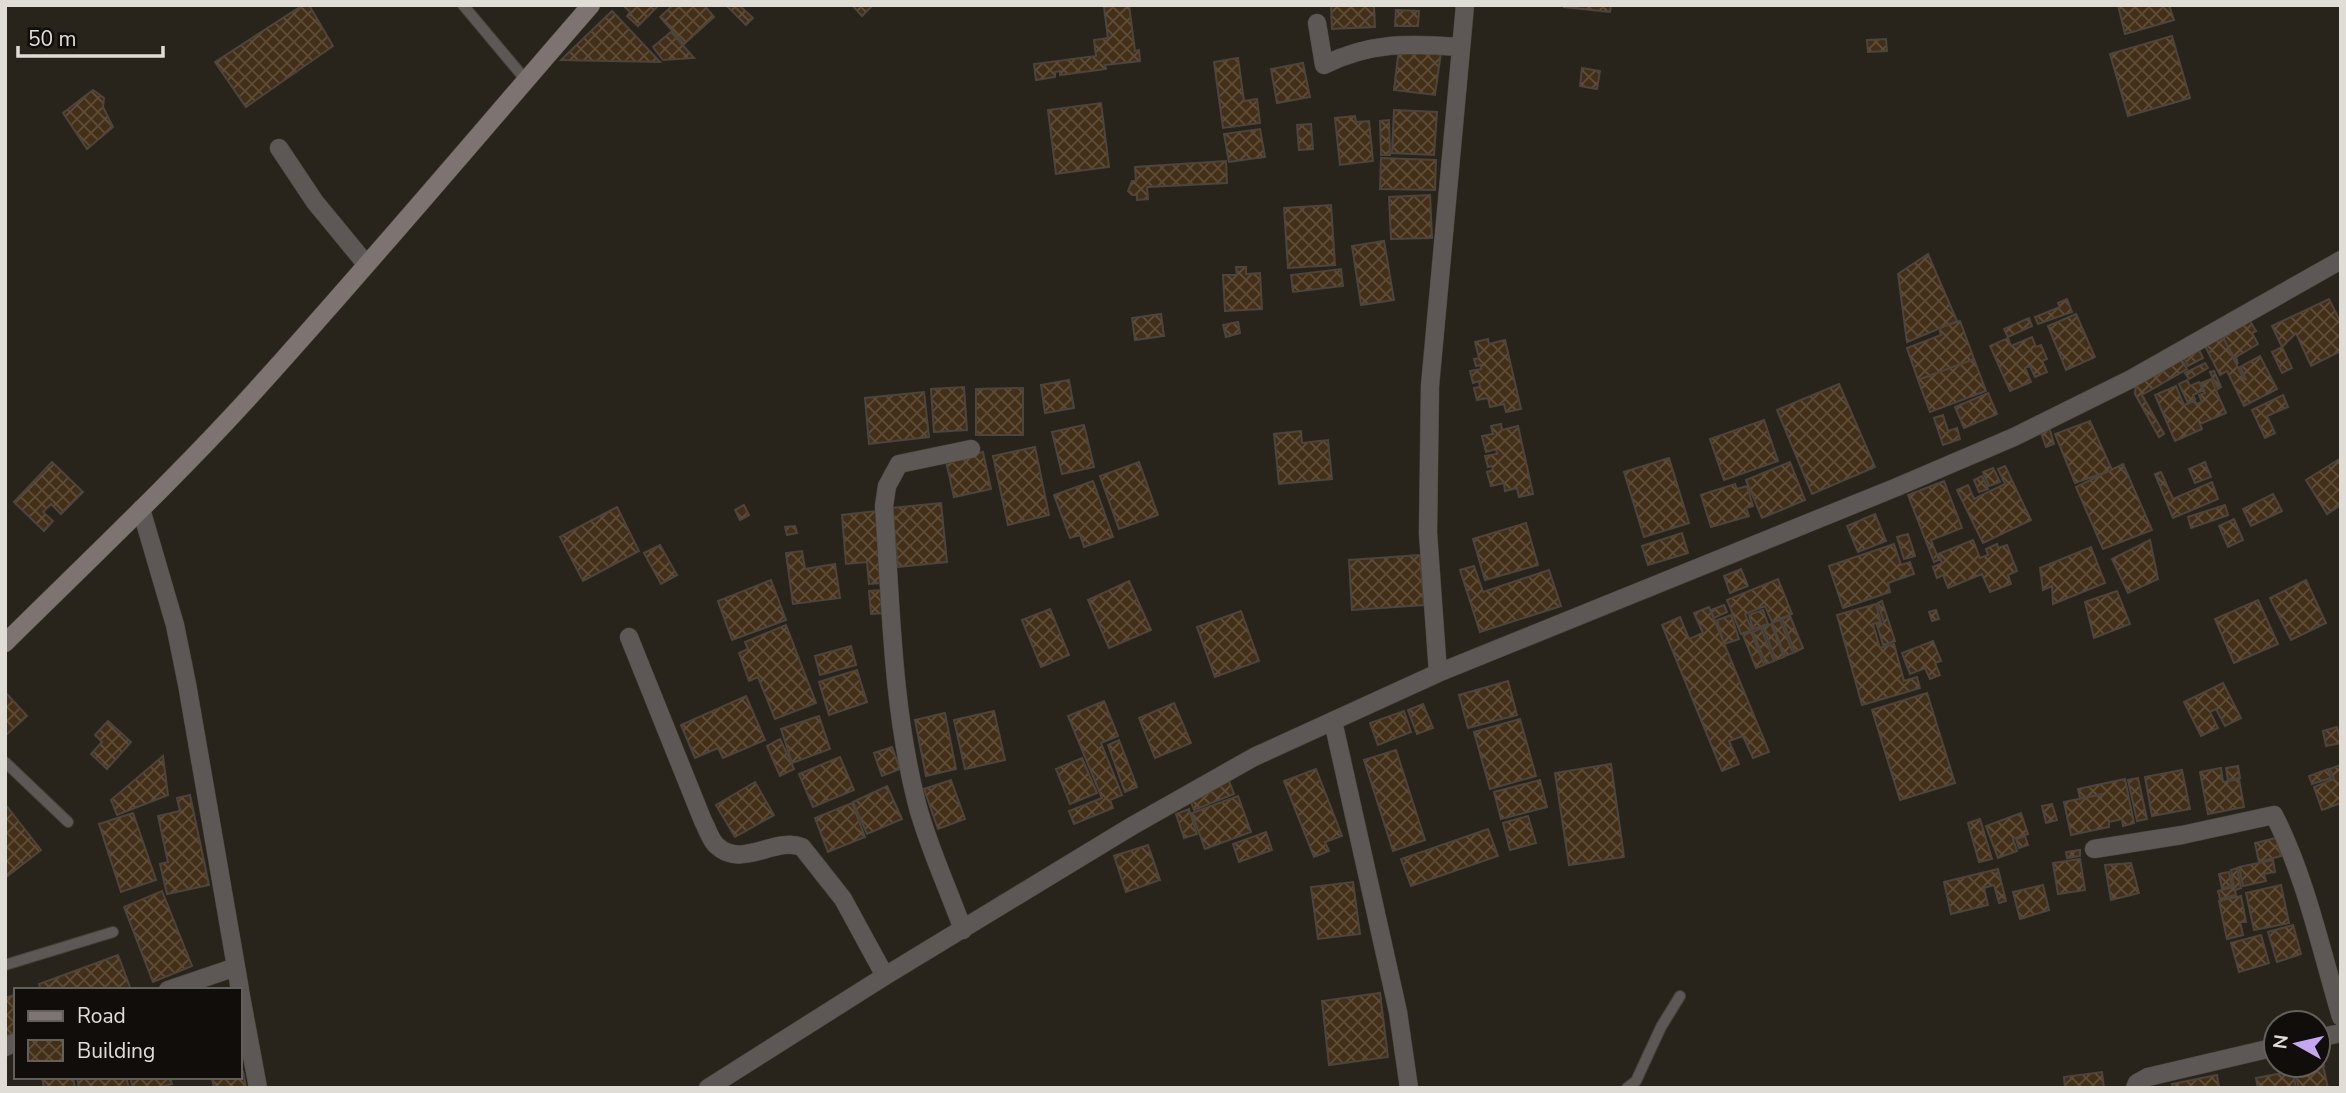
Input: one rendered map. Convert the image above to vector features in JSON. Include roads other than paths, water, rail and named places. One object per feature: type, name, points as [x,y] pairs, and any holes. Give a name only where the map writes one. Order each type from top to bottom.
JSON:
[{"type":"main road","points":[[5,643],[141,509],[253,393],[424,201],[591,5]]},
{"type":"street","points":[[1438,673],[1428,533],[1430,386],[1465,5]]},
{"type":"street","points":[[1317,23],[1324,65],[1347,53],[1383,46],[1418,44],[1460,47]]},
{"type":"street","points":[[279,148],[315,202],[366,264]]},
{"type":"street","points":[[708,1088],[885,976],[1144,819],[1254,757],[1438,673],[1884,493],[2014,437],[2131,379],[2341,260]]},
{"type":"street","points":[[963,930],[917,806],[905,748],[894,654],[884,506],[887,486],[899,464],[971,449]]},
{"type":"street","points":[[141,509],[162,575],[180,649],[240,988]]},
{"type":"street","points":[[629,636],[714,843],[722,849],[742,854],[785,844],[802,846],[843,899],[885,976]]},
{"type":"street","points":[[1334,721],[1398,1012],[1409,1088]]},
{"type":"street","points":[[2094,849],[2182,835],[2274,815],[2282,829],[2301,881],[2341,1017]]},
{"type":"street","points":[[173,988],[236,967]]},
{"type":"street","points":[[242,1001],[258,1088]]},
{"type":"street","points":[[2135,1088],[2141,1080],[2148,1077],[2262,1050]]},
{"type":"lane","points":[[463,5],[526,79]]},
{"type":"lane","points":[[5,762],[68,822]]},
{"type":"lane","points":[[5,965],[113,932]]},
{"type":"lane","points":[[1627,1088],[1636,1081],[1661,1027],[1681,996]]}]
